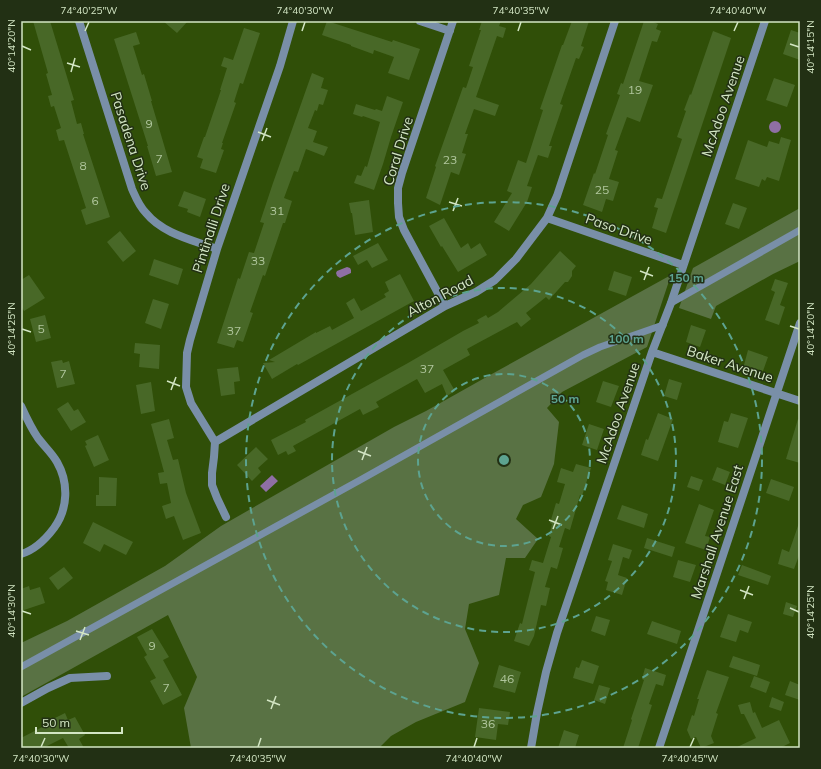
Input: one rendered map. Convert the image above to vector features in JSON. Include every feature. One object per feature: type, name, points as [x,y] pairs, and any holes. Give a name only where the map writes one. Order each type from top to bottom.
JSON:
[{"type":"street","name":"Pasadena Drive","points":[[79,21],[132,189],[138,202],[145,213],[168,231],[217,249]]},
{"type":"street","name":"Pintinalli Drive","points":[[215,442],[191,403],[186,388],[187,353],[217,249],[294,21]]},
{"type":"street","points":[[420,21],[450,32]]},
{"type":"street","name":"Coral Drive","points":[[445,306],[404,230],[399,216],[398,188],[454,21]]},
{"type":"street","name":"Alton Road","points":[[215,442],[445,306],[476,292],[495,280],[516,259],[547,218],[557,196],[615,21]]},
{"type":"street","name":"McAdoo Avenue","points":[[532,748],[542,686],[557,633],[652,352],[684,265],[765,21]]},
{"type":"street","name":"Paso Drive","points":[[547,218],[684,265]]},
{"type":"street","name":"Marshall Avenue East","points":[[659,748],[800,323]]},
{"type":"street","name":"Baker Avenue","points":[[652,352],[800,401]]},
{"type":"street","points":[[21,406],[27,421],[57,462],[65,487],[65,501],[62,516],[56,526],[47,538],[37,546],[21,554]]},
{"type":"street","points":[[215,442],[212,486],[226,517]]},
{"type":"street","points":[[21,703],[70,678],[107,676]]},
{"type":"lane","points":[[671,303],[800,230]]},
{"type":"lane","points":[[21,667],[583,355],[600,347],[663,325]]},
{"type":"green space","points":[[800,208],[800,261],[773,274],[716,306],[711,319],[679,308],[693,268]]},
{"type":"green space","points":[[671,275],[647,347],[562,392],[547,408],[559,422],[554,464],[541,497],[523,505],[516,519],[538,539],[525,558],[506,558],[499,595],[469,604],[465,629],[479,663],[465,702],[416,722],[391,736],[379,748],[191,748],[184,708],[197,677],[168,615],[21,697],[21,643],[67,621],[165,566],[221,526],[394,427],[426,411]]},
{"type":"shaded area","points":[[773,121],[777,121],[781,127],[777,133],[773,133],[769,129],[769,125]]},
{"type":"shaded area","points":[[347,267],[350,268],[351,273],[340,278],[337,276],[337,271]]},
{"type":"shaded area","points":[[272,475],[278,481],[266,492],[260,486]]},
{"type":"building","points":[[33,21],[50,21],[74,100],[71,101],[77,124],[81,123],[83,134],[110,217],[86,225],[81,210],[86,208],[64,140],[59,141],[56,130],[61,128],[54,106],[51,107],[48,96],[52,95],[46,74],[48,73]]},
{"type":"building","points":[[163,21],[188,21],[177,33]]},
{"type":"building","points":[[327,21],[392,42],[393,40],[420,49],[409,80],[388,73],[394,57],[374,50],[373,54],[322,35]]},
{"type":"building","points":[[482,21],[501,21],[499,26],[506,28],[503,38],[497,36],[476,97],[499,105],[495,116],[474,109],[465,134],[468,134],[462,153],[466,154],[459,175],[451,172],[440,205],[426,198],[436,167],[435,166],[463,87],[466,88],[473,67],[469,66],[481,30],[479,30]]},
{"type":"building","points":[[572,21],[589,21],[581,46],[584,47],[579,59],[576,58],[560,104],[563,105],[549,146],[552,146],[548,158],[538,155],[527,186],[532,187],[527,202],[509,231],[494,222],[512,193],[507,191],[518,160],[526,163],[543,110],[540,109]]},
{"type":"building","points":[[644,21],[651,21],[658,24],[656,29],[661,31],[657,42],[652,41],[639,81],[653,85],[640,122],[627,117],[615,150],[618,151],[609,179],[619,182],[613,201],[606,199],[602,212],[583,205],[608,135],[606,134],[620,95],[617,94],[621,83],[623,84]]},
{"type":"building","points":[[244,28],[260,33],[243,84],[240,83],[234,102],[236,103],[222,143],[221,149],[224,150],[216,173],[200,168],[203,159],[197,157],[221,90],[227,68],[221,66],[224,57],[233,60]]},
{"type":"building","points":[[791,30],[800,33],[800,60],[783,54]]},
{"type":"building","points":[[713,31],[731,38],[666,233],[652,228],[658,208],[654,207],[657,198],[662,199],[682,139],[677,137],[686,111],[684,110],[690,94],[691,95]]},
{"type":"building","points":[[136,32],[140,44],[133,46],[142,75],[144,74],[172,172],[156,176],[114,39]]},
{"type":"building","points":[[312,73],[324,78],[321,88],[328,90],[323,105],[319,104],[317,111],[315,110],[308,128],[317,131],[313,142],[328,147],[324,156],[306,149],[298,172],[294,171],[284,198],[292,201],[265,276],[263,275],[250,312],[253,313],[243,342],[237,340],[234,348],[217,343],[238,278],[240,279],[249,252],[254,253],[264,223],[260,222]]},
{"type":"building","points":[[774,78],[795,85],[787,107],[766,100]]},
{"type":"building","points":[[387,96],[403,102],[374,190],[354,183],[357,175],[361,176],[365,166],[367,167],[380,122],[353,114],[356,104],[382,111]]},
{"type":"building","points":[[781,137],[791,140],[779,181],[767,177],[765,181],[762,179],[759,187],[735,179],[748,140],[767,147],[769,141],[779,144]]},
{"type":"building","points":[[184,191],[206,199],[200,217],[187,212],[188,209],[178,206]]},
{"type":"building","points":[[369,200],[373,232],[355,235],[349,203]]},
{"type":"building","points":[[733,203],[747,208],[739,229],[725,224]]},
{"type":"building","points":[[444,218],[461,248],[468,243],[471,249],[480,243],[487,255],[458,272],[429,226]]},
{"type":"building","points":[[120,231],[136,251],[123,262],[107,242]]},
{"type":"building","points":[[378,243],[388,260],[372,268],[367,260],[358,265],[353,256]]},
{"type":"building","points":[[560,251],[576,266],[572,271],[572,276],[568,282],[565,282],[549,300],[546,297],[526,313],[531,319],[521,327],[517,322],[476,344],[467,349],[470,355],[443,370],[455,391],[447,396],[442,384],[425,393],[417,379],[376,402],[379,407],[363,415],[360,409],[293,446],[296,451],[288,455],[286,451],[278,455],[271,440],[306,422],[305,420],[479,323],[477,320],[486,315],[488,318],[498,312],[531,284]]},
{"type":"building","points":[[154,259],[183,269],[178,285],[149,275]]},
{"type":"building","points":[[614,271],[632,277],[626,296],[608,290]]},
{"type":"building","points":[[400,274],[414,301],[272,379],[263,363],[275,362],[269,360],[316,332],[330,326],[332,330],[354,318],[346,303],[354,298],[361,311],[386,297],[384,294],[389,291],[385,282]]},
{"type":"building","points":[[29,275],[45,298],[24,311],[21,306],[21,280]]},
{"type":"building","points":[[775,279],[788,283],[780,305],[785,307],[779,325],[765,320],[775,292],[771,290]]},
{"type":"building","points":[[153,299],[169,304],[161,329],[145,323]]},
{"type":"building","points":[[45,315],[51,338],[36,342],[30,319]]},
{"type":"building","points":[[691,325],[706,330],[700,347],[686,342]]},
{"type":"building","points":[[135,343],[160,345],[159,369],[139,367],[140,354],[134,353]]},
{"type":"building","points":[[748,350],[768,357],[763,371],[744,365]]},
{"type":"building","points":[[62,360],[63,363],[69,361],[75,384],[57,388],[51,362]]},
{"type":"building","points":[[238,367],[240,381],[234,382],[235,394],[221,396],[217,369]]},
{"type":"building","points":[[669,379],[682,383],[677,400],[664,396]]},
{"type":"building","points":[[603,381],[619,386],[611,407],[596,402]]},
{"type":"building","points":[[151,382],[155,411],[141,414],[136,385]]},
{"type":"building","points":[[68,402],[74,411],[78,409],[86,422],[71,431],[57,409]]},
{"type":"building","points":[[658,413],[673,419],[658,461],[641,455],[646,439],[648,440]]},
{"type":"building","points":[[731,413],[748,418],[738,448],[718,442],[724,421],[728,422]]},
{"type":"building","points":[[169,419],[174,438],[167,440],[173,460],[178,459],[186,493],[201,533],[183,540],[174,516],[166,519],[162,506],[171,503],[167,483],[160,484],[158,473],[164,472],[151,424]]},
{"type":"building","points":[[798,419],[800,420],[800,463],[786,459]]},
{"type":"building","points":[[589,424],[604,429],[597,450],[582,445]]},
{"type":"building","points":[[98,435],[109,460],[94,467],[85,446],[87,445],[85,441]]},
{"type":"building","points":[[256,447],[268,459],[258,468],[261,472],[252,481],[237,465]]},
{"type":"building","points":[[576,464],[591,468],[582,496],[580,495],[570,530],[565,528],[559,547],[563,548],[557,569],[551,567],[545,587],[550,588],[546,606],[541,605],[534,636],[529,646],[514,641],[520,623],[522,624],[535,572],[529,570],[532,560],[543,563],[551,537],[549,536],[552,524],[550,523],[556,503],[559,504],[565,484],[557,482],[561,468],[573,472]]},
{"type":"building","points":[[717,467],[730,472],[725,485],[712,480]]},
{"type":"building","points":[[691,476],[703,480],[699,491],[687,487]]},
{"type":"building","points":[[99,477],[117,478],[116,506],[96,506],[96,495],[99,495]]},
{"type":"building","points":[[771,479],[794,487],[789,501],[766,493]]},
{"type":"building","points":[[699,504],[714,510],[705,536],[710,537],[706,550],[685,543]]},
{"type":"building","points":[[622,505],[648,514],[644,528],[617,519]]},
{"type":"building","points":[[93,522],[133,542],[126,555],[104,544],[100,552],[83,543]]},
{"type":"building","points":[[799,523],[800,553],[794,569],[778,564],[782,549],[789,552]]},
{"type":"building","points":[[647,538],[675,547],[672,557],[644,548]]},
{"type":"building","points":[[613,544],[632,550],[629,559],[623,557],[618,575],[627,578],[622,595],[606,590],[608,582],[605,581],[612,561],[608,560]]},
{"type":"building","points":[[678,560],[696,565],[690,582],[673,577]]},
{"type":"building","points":[[742,565],[771,576],[768,585],[738,575]]},
{"type":"building","points":[[64,567],[73,578],[58,590],[49,578]]},
{"type":"building","points":[[29,586],[30,590],[40,587],[45,603],[21,611],[21,589]]},
{"type":"building","points":[[786,602],[797,606],[793,617],[783,614]]},
{"type":"building","points":[[728,614],[752,622],[748,633],[740,630],[736,642],[720,637]]},
{"type":"building","points":[[596,616],[610,620],[605,636],[591,631]]},
{"type":"building","points":[[652,621],[681,631],[677,644],[647,634]]},
{"type":"building","points":[[152,629],[169,657],[163,660],[182,695],[163,705],[150,681],[156,678],[144,657],[147,655],[137,637]]},
{"type":"building","points":[[733,656],[760,665],[757,676],[729,667]]},
{"type":"building","points":[[582,660],[599,666],[593,684],[573,678],[576,667],[579,668]]},
{"type":"building","points":[[499,665],[521,672],[515,693],[493,687]]},
{"type":"building","points":[[645,668],[666,675],[663,686],[656,684],[649,704],[652,705],[638,748],[623,748],[644,680],[642,679]]},
{"type":"building","points":[[707,670],[729,677],[716,713],[718,714],[711,736],[714,743],[701,748],[696,737],[691,739],[687,730],[692,715],[694,716],[699,699],[697,699]]},
{"type":"building","points":[[754,676],[770,682],[766,693],[750,687]]},
{"type":"building","points":[[790,681],[800,685],[800,700],[785,695]]},
{"type":"building","points":[[599,685],[610,688],[605,704],[594,700]]},
{"type":"building","points":[[772,697],[784,702],[781,711],[769,707]]},
{"type":"building","points":[[750,702],[753,713],[755,712],[762,728],[779,720],[790,743],[780,748],[735,748],[756,738],[744,714],[741,714],[738,705]]},
{"type":"building","points":[[479,708],[510,712],[508,725],[498,724],[496,740],[475,737]]},
{"type":"building","points":[[65,713],[68,720],[75,717],[85,735],[79,739],[84,748],[69,748],[63,738],[43,748],[21,748],[21,738],[54,721],[53,719]]},
{"type":"building","points":[[564,730],[579,735],[575,748],[558,748]]}]
